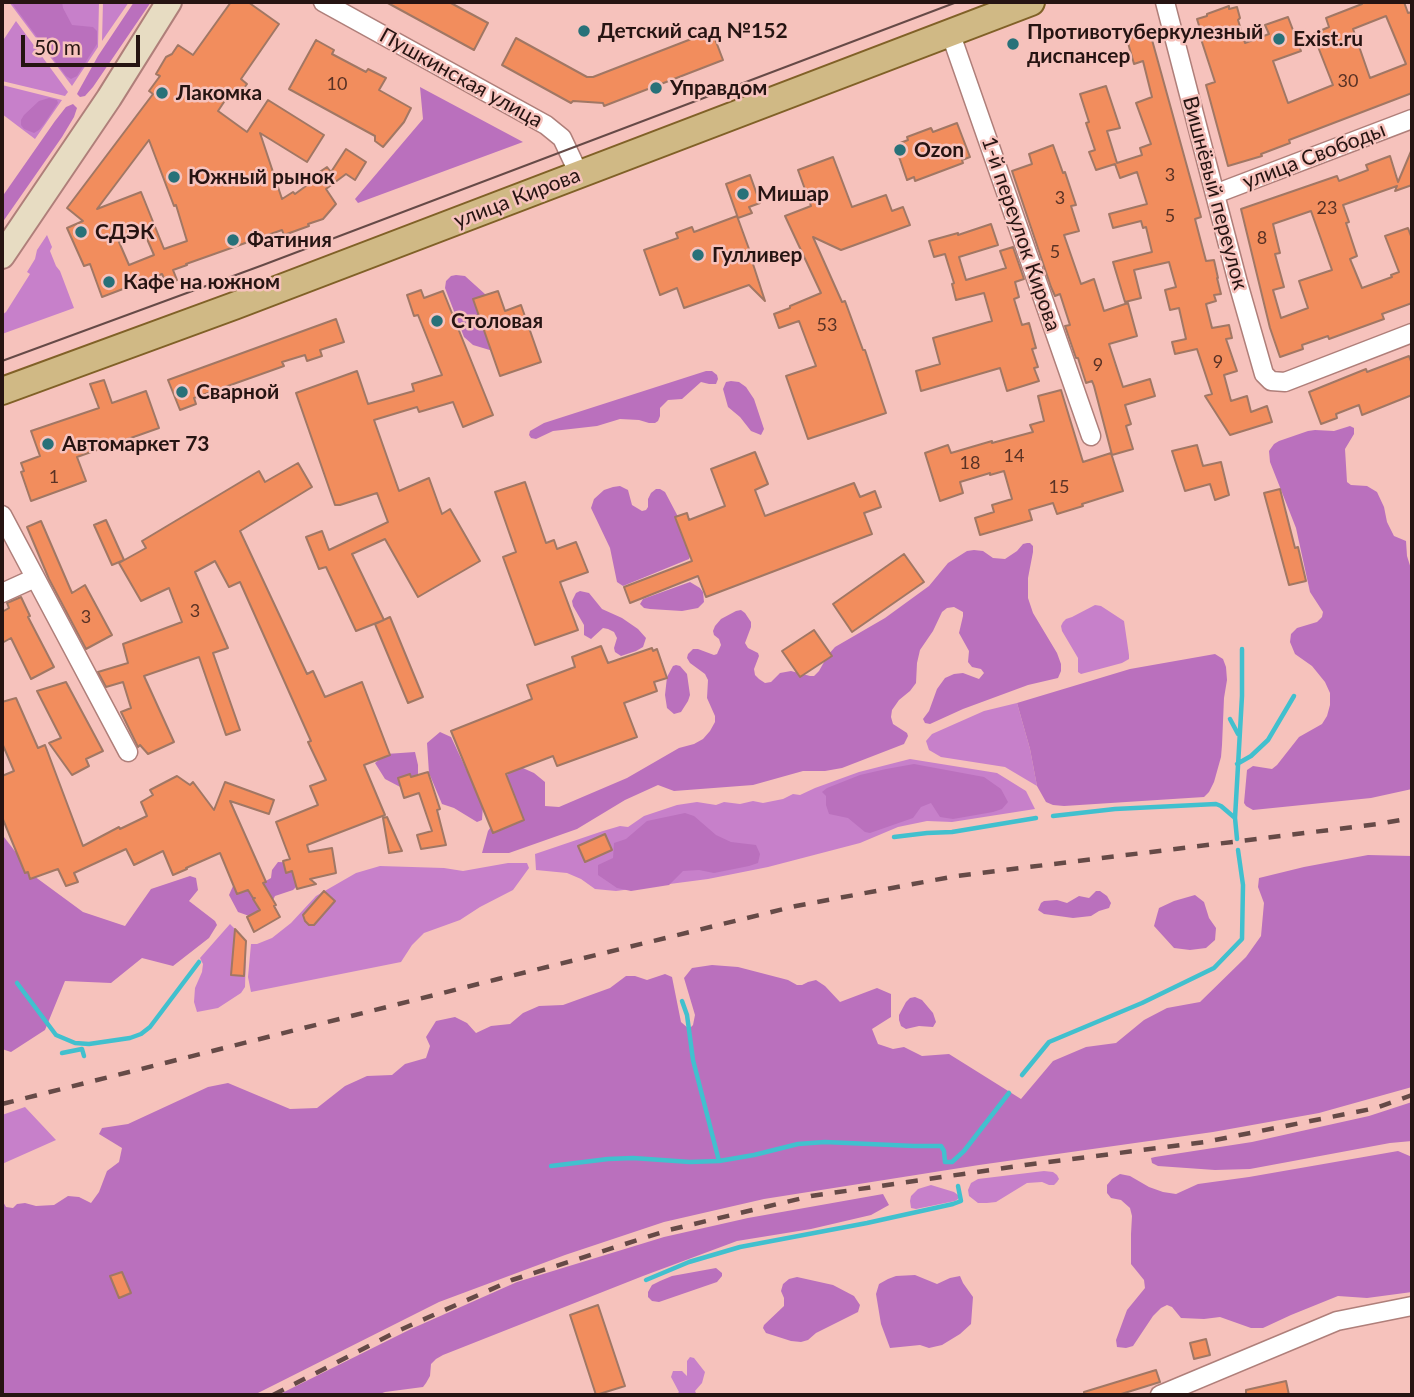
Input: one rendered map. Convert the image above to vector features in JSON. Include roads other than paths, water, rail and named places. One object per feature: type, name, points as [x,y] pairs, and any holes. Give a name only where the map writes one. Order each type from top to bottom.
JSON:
[{"type":"main road","points":[[2,256],[169,2]]},
{"type":"main road","name":"улица Кирова","points":[[2,391],[234,306],[1031,2]]},
{"type":"street","name":"Пушкинская улица","points":[[323,2],[546,125],[562,138],[579,174]]},
{"type":"street","name":"Вишнёвый переулок","points":[[1165,2],[1264,374],[1271,381],[1284,382],[1412,333]]},
{"type":"street","name":"1-й переулок Кирова","points":[[950,32],[1091,436]]},
{"type":"street","name":"улица Свободы","points":[[1215,194],[1412,118]]},
{"type":"street","points":[[2,514],[128,752]]},
{"type":"street","points":[[2,593],[34,578]]},
{"type":"street","points":[[1160,1395],[1337,1321],[1412,1306]]},
{"type":"waterway","points":[[1237,839],[1235,818],[1242,649]]},
{"type":"waterway","points":[[1237,764],[1251,756],[1268,740],[1294,696]]},
{"type":"waterway","points":[[1230,719],[1238,734]]},
{"type":"waterway","points":[[1053,816],[1115,809],[1216,804],[1235,818]]},
{"type":"waterway","points":[[894,837],[952,832],[1036,818]]},
{"type":"waterway","points":[[1022,1075],[1049,1042],[1142,1003],[1214,968],[1242,939],[1243,885],[1238,850]]},
{"type":"waterway","points":[[17,983],[56,1035],[75,1043],[89,1044],[141,1034],[150,1027],[199,962]]},
{"type":"waterway","points":[[682,1001],[687,1015],[693,1060],[719,1161]]},
{"type":"waterway","points":[[62,1053],[82,1049],[84,1056]]},
{"type":"waterway","points":[[551,1166],[633,1158],[719,1161],[798,1144],[825,1142],[941,1146],[945,1162],[952,1162],[964,1151],[1009,1093]]},
{"type":"waterway","points":[[646,1280],[689,1262],[740,1247],[953,1204],[961,1201],[958,1186]]},
{"type":"tram line","points":[[2,361],[957,2]]},
{"type":"railway","points":[[2,1104],[796,906],[956,876],[1412,818]]},
{"type":"railway","points":[[273,1395],[400,1330],[512,1280],[669,1230],[811,1196],[1205,1142],[1376,1108],[1412,1095]]},
{"type":"place","name":"Детский сад №152","points":[[584,31]]},
{"type":"place","name":"Exist.ru","points":[[1279,39]]},
{"type":"place","name":"Противотуберкулезный диспансер","points":[[1013,44]]},
{"type":"place","name":"Управдом","points":[[656,88]]},
{"type":"place","name":"Лакомка","points":[[162,93]]},
{"type":"place","name":"Ozon","points":[[900,150]]},
{"type":"place","name":"Южный рынок","points":[[174,177]]},
{"type":"place","name":"Мишар","points":[[743,194]]},
{"type":"place","name":"СДЭК","points":[[81,232]]},
{"type":"place","name":"Фатиния","points":[[233,240]]},
{"type":"place","name":"Гулливер","points":[[698,255]]},
{"type":"place","name":"Кафе на южном","points":[[109,282]]},
{"type":"place","name":"Столовая","points":[[437,321]]},
{"type":"place","name":"Сварной","points":[[182,392]]},
{"type":"place","name":"Автомаркет 73","points":[[48,444]]}]
